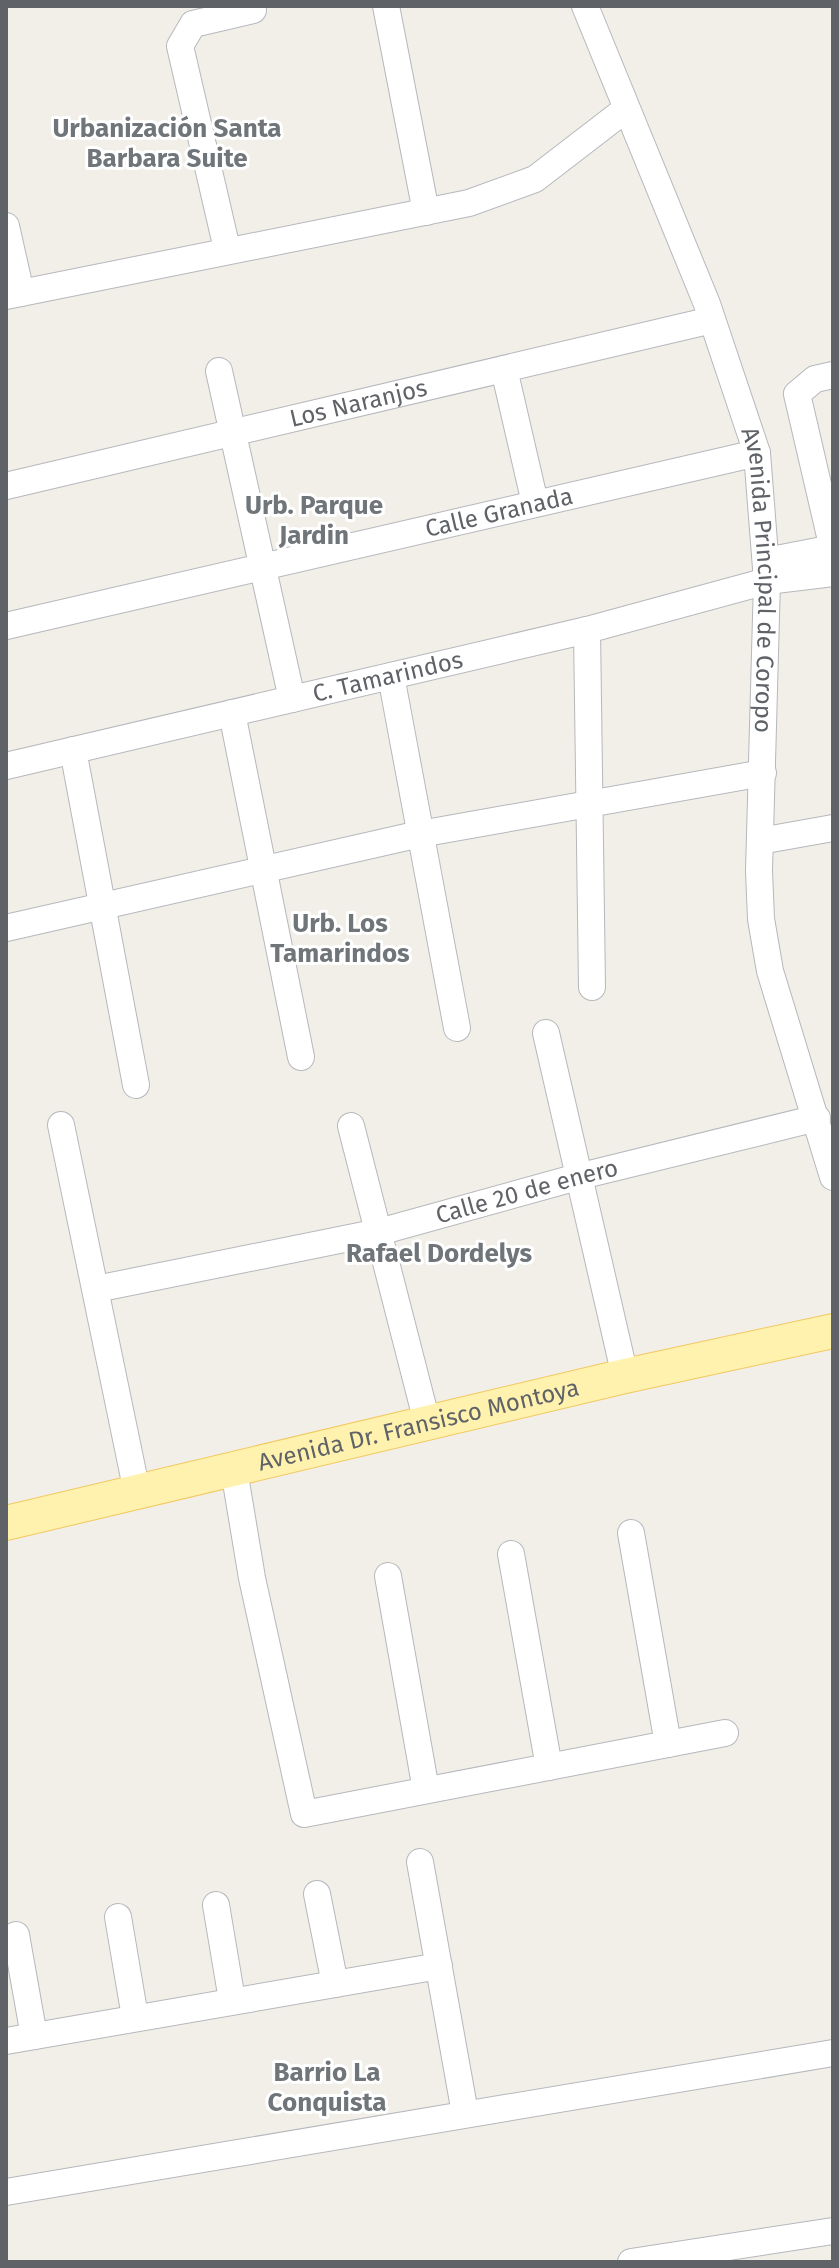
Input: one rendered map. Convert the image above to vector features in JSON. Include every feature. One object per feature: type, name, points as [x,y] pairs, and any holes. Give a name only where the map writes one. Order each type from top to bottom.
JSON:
[{"type":"main road","name":"Avenida Dr. Fransisco Montoya","points":[[6,1523],[625,1376],[833,1331]]},
{"type":"street","points":[[386,6],[426,212]]},
{"type":"street","name":"Avenida Principal de Coropo","points":[[585,6],[712,320],[757,453],[767,571],[761,919],[770,971],[833,1177]]},
{"type":"street","points":[[227,249],[180,46],[184,33],[193,24],[253,10]]},
{"type":"street","points":[[6,226],[13,294],[469,203],[535,179],[626,109]]},
{"type":"street","name":"Los Naranjos","points":[[6,486],[712,320]]},
{"type":"street","points":[[504,369],[535,503]]},
{"type":"street","points":[[219,371],[292,699]]},
{"type":"street","points":[[767,571],[832,539],[797,394],[815,379],[833,375]]},
{"type":"street","name":"Calle Granada","points":[[6,626],[757,453]]},
{"type":"street","points":[[767,571],[833,573]]},
{"type":"street","name":"C. Tamarindos","points":[[6,766],[587,630],[767,571]]},
{"type":"street","points":[[587,630],[586,801],[592,987]]},
{"type":"street","points":[[391,676],[457,1028]]},
{"type":"street","points":[[232,713],[301,1057]]},
{"type":"street","points":[[73,750],[136,1085]]},
{"type":"street","points":[[6,928],[420,834],[586,801],[763,773]]},
{"type":"street","points":[[760,841],[833,828]]},
{"type":"street","points":[[546,1033],[625,1376]]},
{"type":"street","name":"Calle 20 de enero","points":[[96,1289],[379,1232],[581,1176],[817,1118]]},
{"type":"street","points":[[61,1125],[86,1258],[96,1289],[137,1492]]},
{"type":"street","points":[[351,1126],[427,1422]]},
{"type":"street","points":[[234,1470],[252,1578],[304,1814],[725,1733]]},
{"type":"street","points":[[631,1533],[668,1744]]},
{"type":"street","points":[[511,1554],[549,1767]]},
{"type":"street","points":[[388,1576],[426,1790]]},
{"type":"street","points":[[420,1862],[465,2113]]},
{"type":"street","points":[[317,1894],[335,1984]]},
{"type":"street","points":[[216,1905],[232,2000]]},
{"type":"street","points":[[118,1917],[135,2017]]},
{"type":"street","points":[[16,1935],[34,2036]]},
{"type":"street","points":[[6,2041],[439,1966]]},
{"type":"street","points":[[6,2192],[833,2053]]},
{"type":"street","points":[[631,2262],[833,2231]]},
{"type":"district","name":"Urbanización Santa Barbara Suite","points":[[167,143]]},
{"type":"district","name":"Urb. Parque Jardin","points":[[314,520]]},
{"type":"district","name":"Urb. Los Tamarindos","points":[[340,938]]},
{"type":"district","name":"Rafael Dordelys","points":[[439,1253]]},
{"type":"district","name":"Barrio La Conquista","points":[[327,2087]]}]
